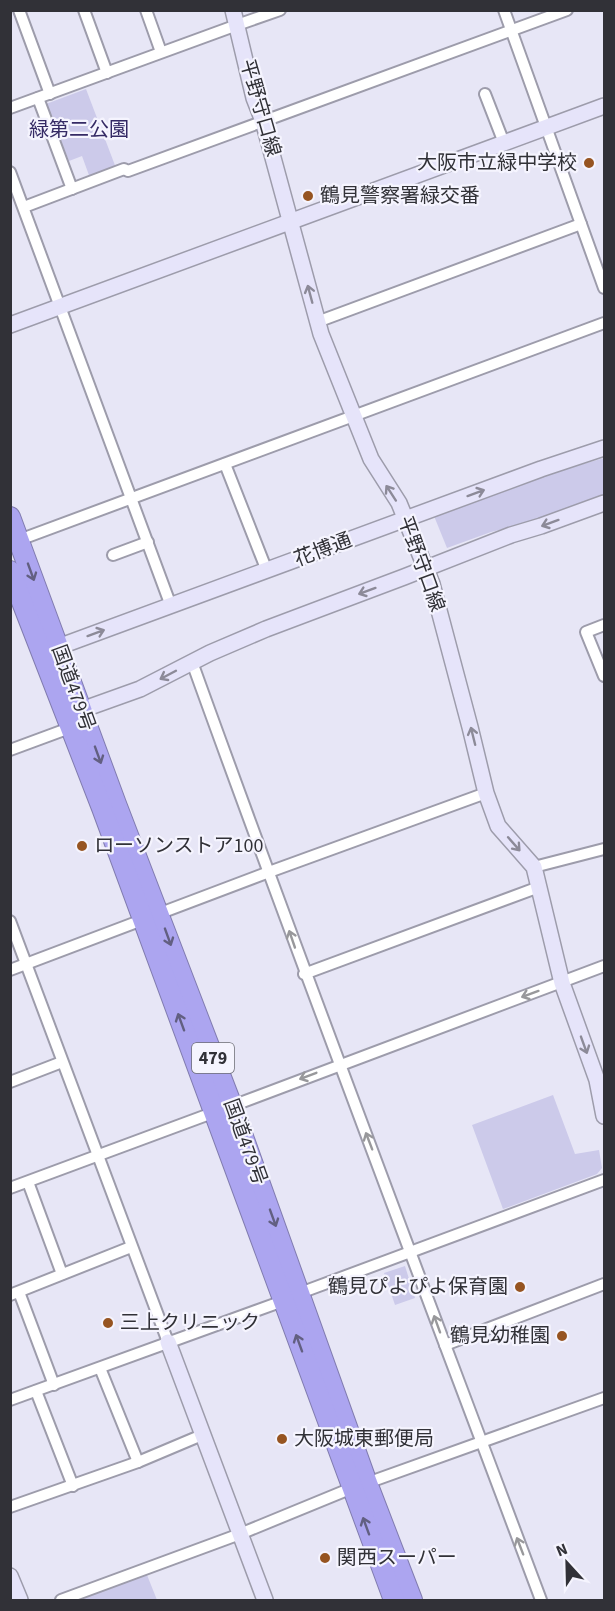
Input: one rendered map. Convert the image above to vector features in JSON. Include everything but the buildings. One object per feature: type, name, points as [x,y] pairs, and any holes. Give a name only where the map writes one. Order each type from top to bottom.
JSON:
[{"type":"highway","name":"国道479号","points":[[10,518],[19,540],[50,650],[292,1297],[360,1486],[394,1600]]},
{"type":"highway","name":"国道479号","points":[[10,571],[50,650]]},
{"type":"highway","name":"国道479号","points":[[360,1486],[412,1600]]},
{"type":"street","points":[[19,10],[50,94]]},
{"type":"street","points":[[84,10],[107,73]]},
{"type":"street","points":[[146,10],[161,52]]},
{"type":"street","points":[[10,108],[161,52],[235,18],[280,10]]},
{"type":"street","points":[[504,10],[604,288]]},
{"type":"street","points":[[24,207],[567,10]]},
{"type":"street","name":"平野守口線","points":[[235,18],[254,98],[263,121],[317,322],[352,416],[376,468],[399,503],[436,597],[486,793],[498,826],[534,867],[562,983],[603,1095],[604,1116]]},
{"type":"street","points":[[485,94],[504,143]]},
{"type":"street","points":[[38,98],[72,189]]},
{"type":"street","points":[[10,325],[604,106]]},
{"type":"street","points":[[10,172],[171,606]]},
{"type":"street","points":[[317,322],[581,225]]},
{"type":"street","points":[[19,540],[604,323]]},
{"type":"street","name":"花博通","points":[[50,650],[541,469],[604,448]]},
{"type":"street","points":[[225,464],[267,571]]},
{"type":"street","points":[[10,750],[266,629],[510,535],[604,503]]},
{"type":"street","points":[[113,555],[148,542]]},
{"type":"street","points":[[604,625],[586,632],[604,676]]},
{"type":"street","points":[[192,662],[304,974],[340,1064],[480,1443],[541,1600]]},
{"type":"street","points":[[10,970],[486,793]]},
{"type":"street","points":[[534,867],[604,849]]},
{"type":"street","points":[[304,974],[539,887]]},
{"type":"street","points":[[10,921],[265,1600]]},
{"type":"street","points":[[10,1188],[604,966]]},
{"type":"street","points":[[10,1082],[62,1062]]},
{"type":"street","points":[[10,1400],[604,1180]]},
{"type":"street","points":[[28,1182],[62,1274]]},
{"type":"street","points":[[54,1385],[15,1293],[131,1247]]},
{"type":"street","points":[[445,1345],[604,1284]]},
{"type":"street","points":[[100,1368],[138,1462]]},
{"type":"street","points":[[36,1391],[73,1486]]},
{"type":"street","points":[[61,1600],[360,1486],[604,1398]]},
{"type":"street","points":[[10,1507],[138,1462],[202,1435]]},
{"type":"street","points":[[10,1576],[20,1600]]},
{"type":"green space","name":"緑第二公園","points":[[86,89],[116,168],[90,178],[82,156],[69,161],[46,104]]},
{"type":"green space","points":[[604,458],[604,495],[539,520],[491,532],[447,548],[434,516],[545,475]]},
{"type":"green space","points":[[553,1095],[575,1154],[599,1150],[602,1168],[597,1174],[503,1209],[472,1125]]},
{"type":"green space","points":[[405,1266],[415,1298],[395,1305],[384,1273]]},
{"type":"green space","points":[[147,1575],[157,1600],[76,1600]]},
{"type":"place","name":"大阪市立緑中学校","points":[[589,163]]},
{"type":"place","name":"鶴見警察署緑交番","points":[[308,196]]},
{"type":"place","name":"ローソンストア100","points":[[82,846]]},
{"type":"place","name":"鶴見ぴよぴよ保育園","points":[[520,1287]]},
{"type":"place","name":"三上クリニック","points":[[108,1323]]},
{"type":"place","name":"鶴見幼稚園","points":[[562,1336]]},
{"type":"place","name":"大阪城東郵便局","points":[[282,1439]]},
{"type":"place","name":"関西スーパー","points":[[325,1558]]}]
